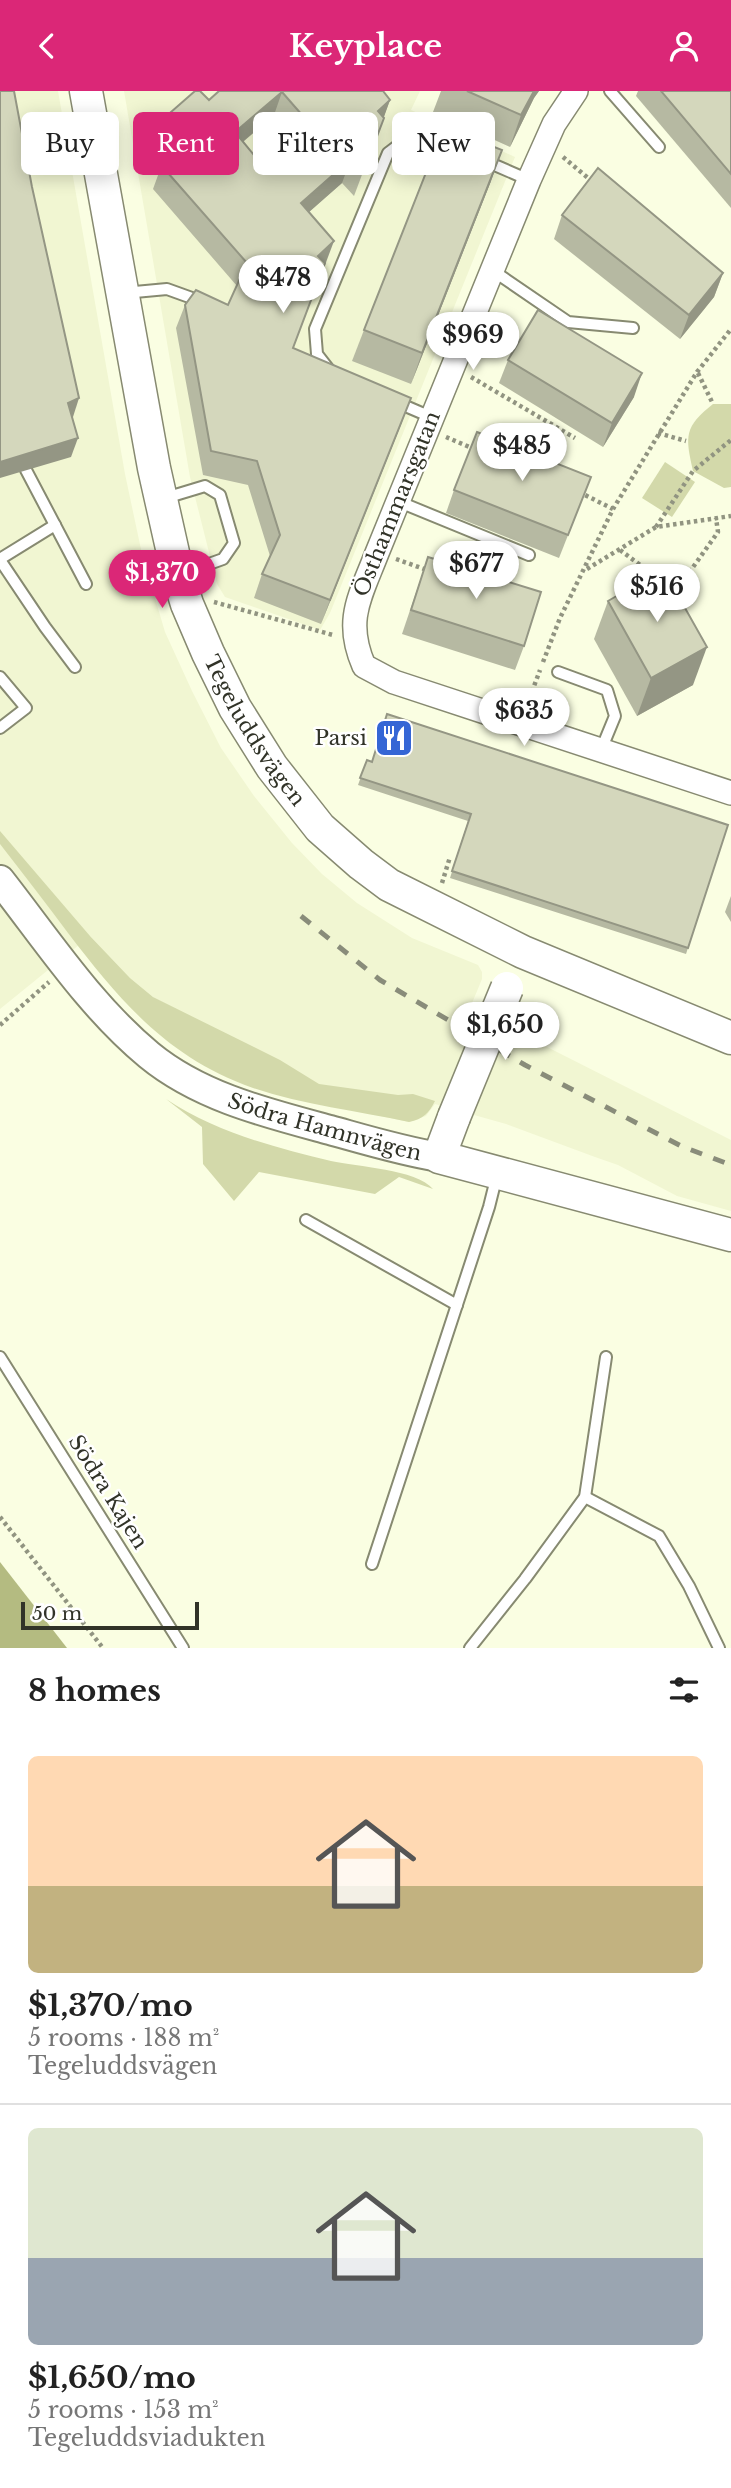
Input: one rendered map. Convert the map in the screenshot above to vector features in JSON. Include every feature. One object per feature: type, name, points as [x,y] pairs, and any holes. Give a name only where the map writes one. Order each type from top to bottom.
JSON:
[{"type":"main road","name":"Tegeluddsvägen","points":[[86,91],[121,294],[161,499],[183,589],[208,653],[235,708],[272,768],[320,828],[389,885],[523,952],[731,1038]]},
{"type":"main road","points":[[439,1157],[523,952]]},
{"type":"main road","name":"Södra Hamnvägen","points":[[439,1157],[731,1234]]},
{"type":"street","name":"Östhammarsgatan","points":[[356,647],[353,622],[357,606],[397,501],[529,180],[554,124],[576,91]]},
{"type":"street","points":[[356,647],[365,666],[380,676],[731,793]]},
{"type":"street","name":"Södra Hamnvägen","points":[[0,880],[118,1027],[142,1049],[181,1077],[206,1090],[279,1117],[439,1157]]},
{"type":"lane","points":[[610,91],[659,147]]},
{"type":"lane","points":[[344,378],[331,373],[317,354],[315,329],[388,153],[392,150]]},
{"type":"lane","points":[[495,165],[529,180]]},
{"type":"lane","points":[[492,270],[568,322],[633,328]]},
{"type":"lane","points":[[121,294],[167,289],[214,306]]},
{"type":"lane","points":[[381,395],[429,423]]},
{"type":"lane","points":[[26,470],[86,584]]},
{"type":"lane","points":[[161,499],[205,486],[220,495],[234,543],[223,559],[183,589]]},
{"type":"lane","points":[[397,501],[529,555]]},
{"type":"lane","points":[[55,526],[0,560],[75,667]]},
{"type":"lane","points":[[558,672],[607,689],[615,716],[601,750]]},
{"type":"lane","points":[[0,677],[26,708],[0,729]]},
{"type":"lane","points":[[372,1564],[489,1207],[497,1172]]},
{"type":"lane","points":[[306,1220],[457,1305]]},
{"type":"lane","name":"Södra Kajen","points":[[0,1357],[183,1648]]},
{"type":"lane","points":[[470,1648],[585,1497],[606,1357]]},
{"type":"lane","points":[[585,1497],[659,1536],[690,1586],[719,1648]]},
{"type":"path","points":[[546,142],[598,187]]},
{"type":"path","points":[[520,724],[559,618],[613,509],[697,372],[731,329]]},
{"type":"path","points":[[452,366],[575,438]]},
{"type":"path","points":[[697,372],[713,404]]},
{"type":"path","points":[[429,423],[477,450]]},
{"type":"path","points":[[658,433],[687,441]]},
{"type":"path","points":[[585,570],[656,527],[694,471],[731,440]]},
{"type":"path","points":[[578,492],[613,509]]},
{"type":"path","points":[[656,527],[731,516]]},
{"type":"path","points":[[620,550],[655,576],[691,570],[718,532],[716,519]]},
{"type":"path","points":[[377,553],[429,571]]},
{"type":"path","points":[[183,589],[356,647]]},
{"type":"path","points":[[440,886],[450,857]]},
{"type":"path","points":[[0,1025],[68,967]]},
{"type":"path","points":[[0,1517],[103,1648]]},
{"type":"shaded area","points":[[0,91],[58,91],[62,112],[21,112],[21,175],[73,175],[125,474],[142,554],[165,632],[221,748],[254,796],[292,843],[322,874],[357,903],[412,938],[478,965],[482,979],[470,1008],[731,1140],[731,1211],[677,1196],[618,1165],[506,1124],[435,1104],[426,1116],[409,1122],[320,1103],[153,997],[130,978],[90,936],[0,1009]]},
{"type":"shaded area","points":[[124,91],[420,91],[411,110],[415,112],[392,112],[392,175],[495,175],[495,148],[515,157],[330,613],[320,630],[225,597],[217,584],[190,477],[138,175],[239,175],[239,112],[133,112],[133,144]]},
{"type":"shaded area","points":[[713,404],[731,404],[731,487],[724,488],[693,471],[690,459],[689,433],[697,419]]},
{"type":"shaded area","points":[[665,462],[695,482],[672,517],[642,498]]},
{"type":"shaded area","points":[[0,831],[90,936],[130,978],[153,997],[280,1060],[319,1084],[398,1095],[413,1094],[435,1101],[430,1109],[422,1117],[409,1122],[310,1103],[253,1088],[196,1061],[148,1025],[107,982],[0,844]]},
{"type":"shaded area","points":[[166,1099],[205,1121],[246,1137],[331,1161],[400,1173],[425,1182],[433,1189],[399,1177],[375,1194],[259,1172],[234,1201],[203,1164],[202,1127]]},
{"type":"shaded area","points":[[0,1562],[67,1648],[0,1648]]},
{"type":"building","points":[[0,91],[14,91],[21,128],[21,175],[30,175],[79,398],[68,403],[78,438],[0,462]]},
{"type":"building","points":[[195,91],[200,91],[209,100],[219,91],[383,91],[390,100],[378,111],[384,118],[378,134],[378,112],[299,112],[282,92],[258,112],[253,112],[253,117],[239,129],[239,112],[171,112]]},
{"type":"building","points":[[467,91],[534,91],[521,115]]},
{"type":"building","points":[[661,91],[731,91],[731,174]]},
{"type":"building","points":[[239,137],[253,154],[253,175],[333,175],[301,203],[334,241],[318,256],[325,263],[293,348],[411,398],[330,600],[262,574],[280,535],[257,461],[211,451],[185,305],[196,290],[228,305],[247,263],[170,175],[239,175]]},
{"type":"building","points":[[495,147],[502,150],[495,168]]},
{"type":"building","points":[[598,168],[723,273],[689,315],[562,215]]},
{"type":"building","points":[[425,175],[492,175],[422,353],[364,330]]},
{"type":"building","points":[[538,310],[642,373],[612,423],[508,360]]},
{"type":"building","points":[[477,432],[591,477],[568,535],[454,490]]},
{"type":"building","points":[[428,557],[541,592],[524,646],[411,610]]},
{"type":"building","points":[[663,569],[707,647],[651,678],[608,601]]},
{"type":"building","points":[[387,714],[728,825],[688,948],[452,871],[471,814],[360,778],[367,760],[372,762]]},
{"type":"railway","points":[[301,916],[380,980],[525,1065],[681,1146],[731,1165]]},
{"type":"place","name":"Parsi","points":[[394,738]]}]
